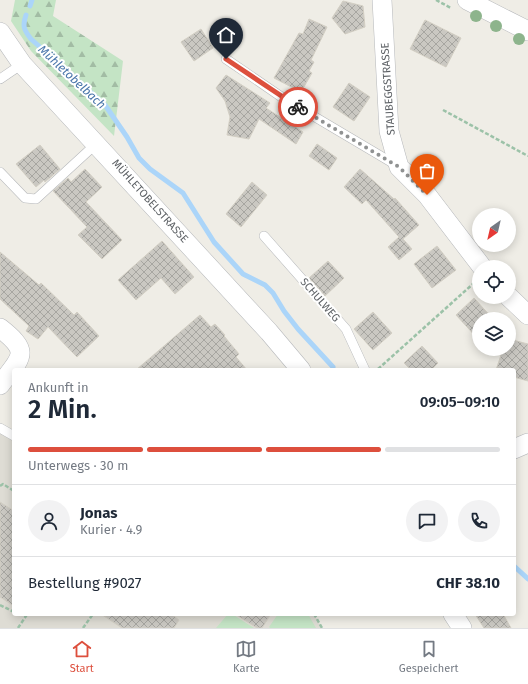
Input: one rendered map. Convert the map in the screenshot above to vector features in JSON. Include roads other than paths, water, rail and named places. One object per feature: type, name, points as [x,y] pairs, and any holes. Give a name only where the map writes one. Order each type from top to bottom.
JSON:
[{"type":"street","name":"STAUBEGGSTRASSE","points":[[382,0],[389,131],[399,167],[427,195],[477,260]]},
{"type":"street","points":[[467,0],[528,31]]},
{"type":"street","name":"MÜHLETOBELSTRASSE","points":[[0,32],[22,64],[97,143],[270,332],[299,368]]},
{"type":"street","points":[[516,303],[528,315]]},
{"type":"street","points":[[0,328],[16,341],[21,351],[19,360],[13,368]]},
{"type":"street","points":[[0,385],[12,369]]},
{"type":"street","points":[[516,448],[528,443]]},
{"type":"street","points":[[454,616],[462,628]]},
{"type":"lane","points":[[226,59],[282,98],[399,167]]},
{"type":"lane","points":[[0,78],[22,64]]},
{"type":"lane","points":[[0,172],[25,198],[36,199],[97,143]]},
{"type":"lane","name":"SCHULWEG","points":[[264,236],[346,329],[364,368]]},
{"type":"lane","points":[[0,428],[12,435]]},
{"type":"waterway","name":"Mühletobelbach","points":[[30,6],[32,0]]},
{"type":"waterway","name":"Mühletobelbach","points":[[26,15],[24,28],[31,39],[105,105],[127,137],[139,158],[150,169],[183,193],[214,242],[243,274],[265,285],[273,293],[284,311],[298,329],[333,367]]},
{"type":"waterway","name":"Mühletobelbach","points":[[516,568],[528,579]]}]
